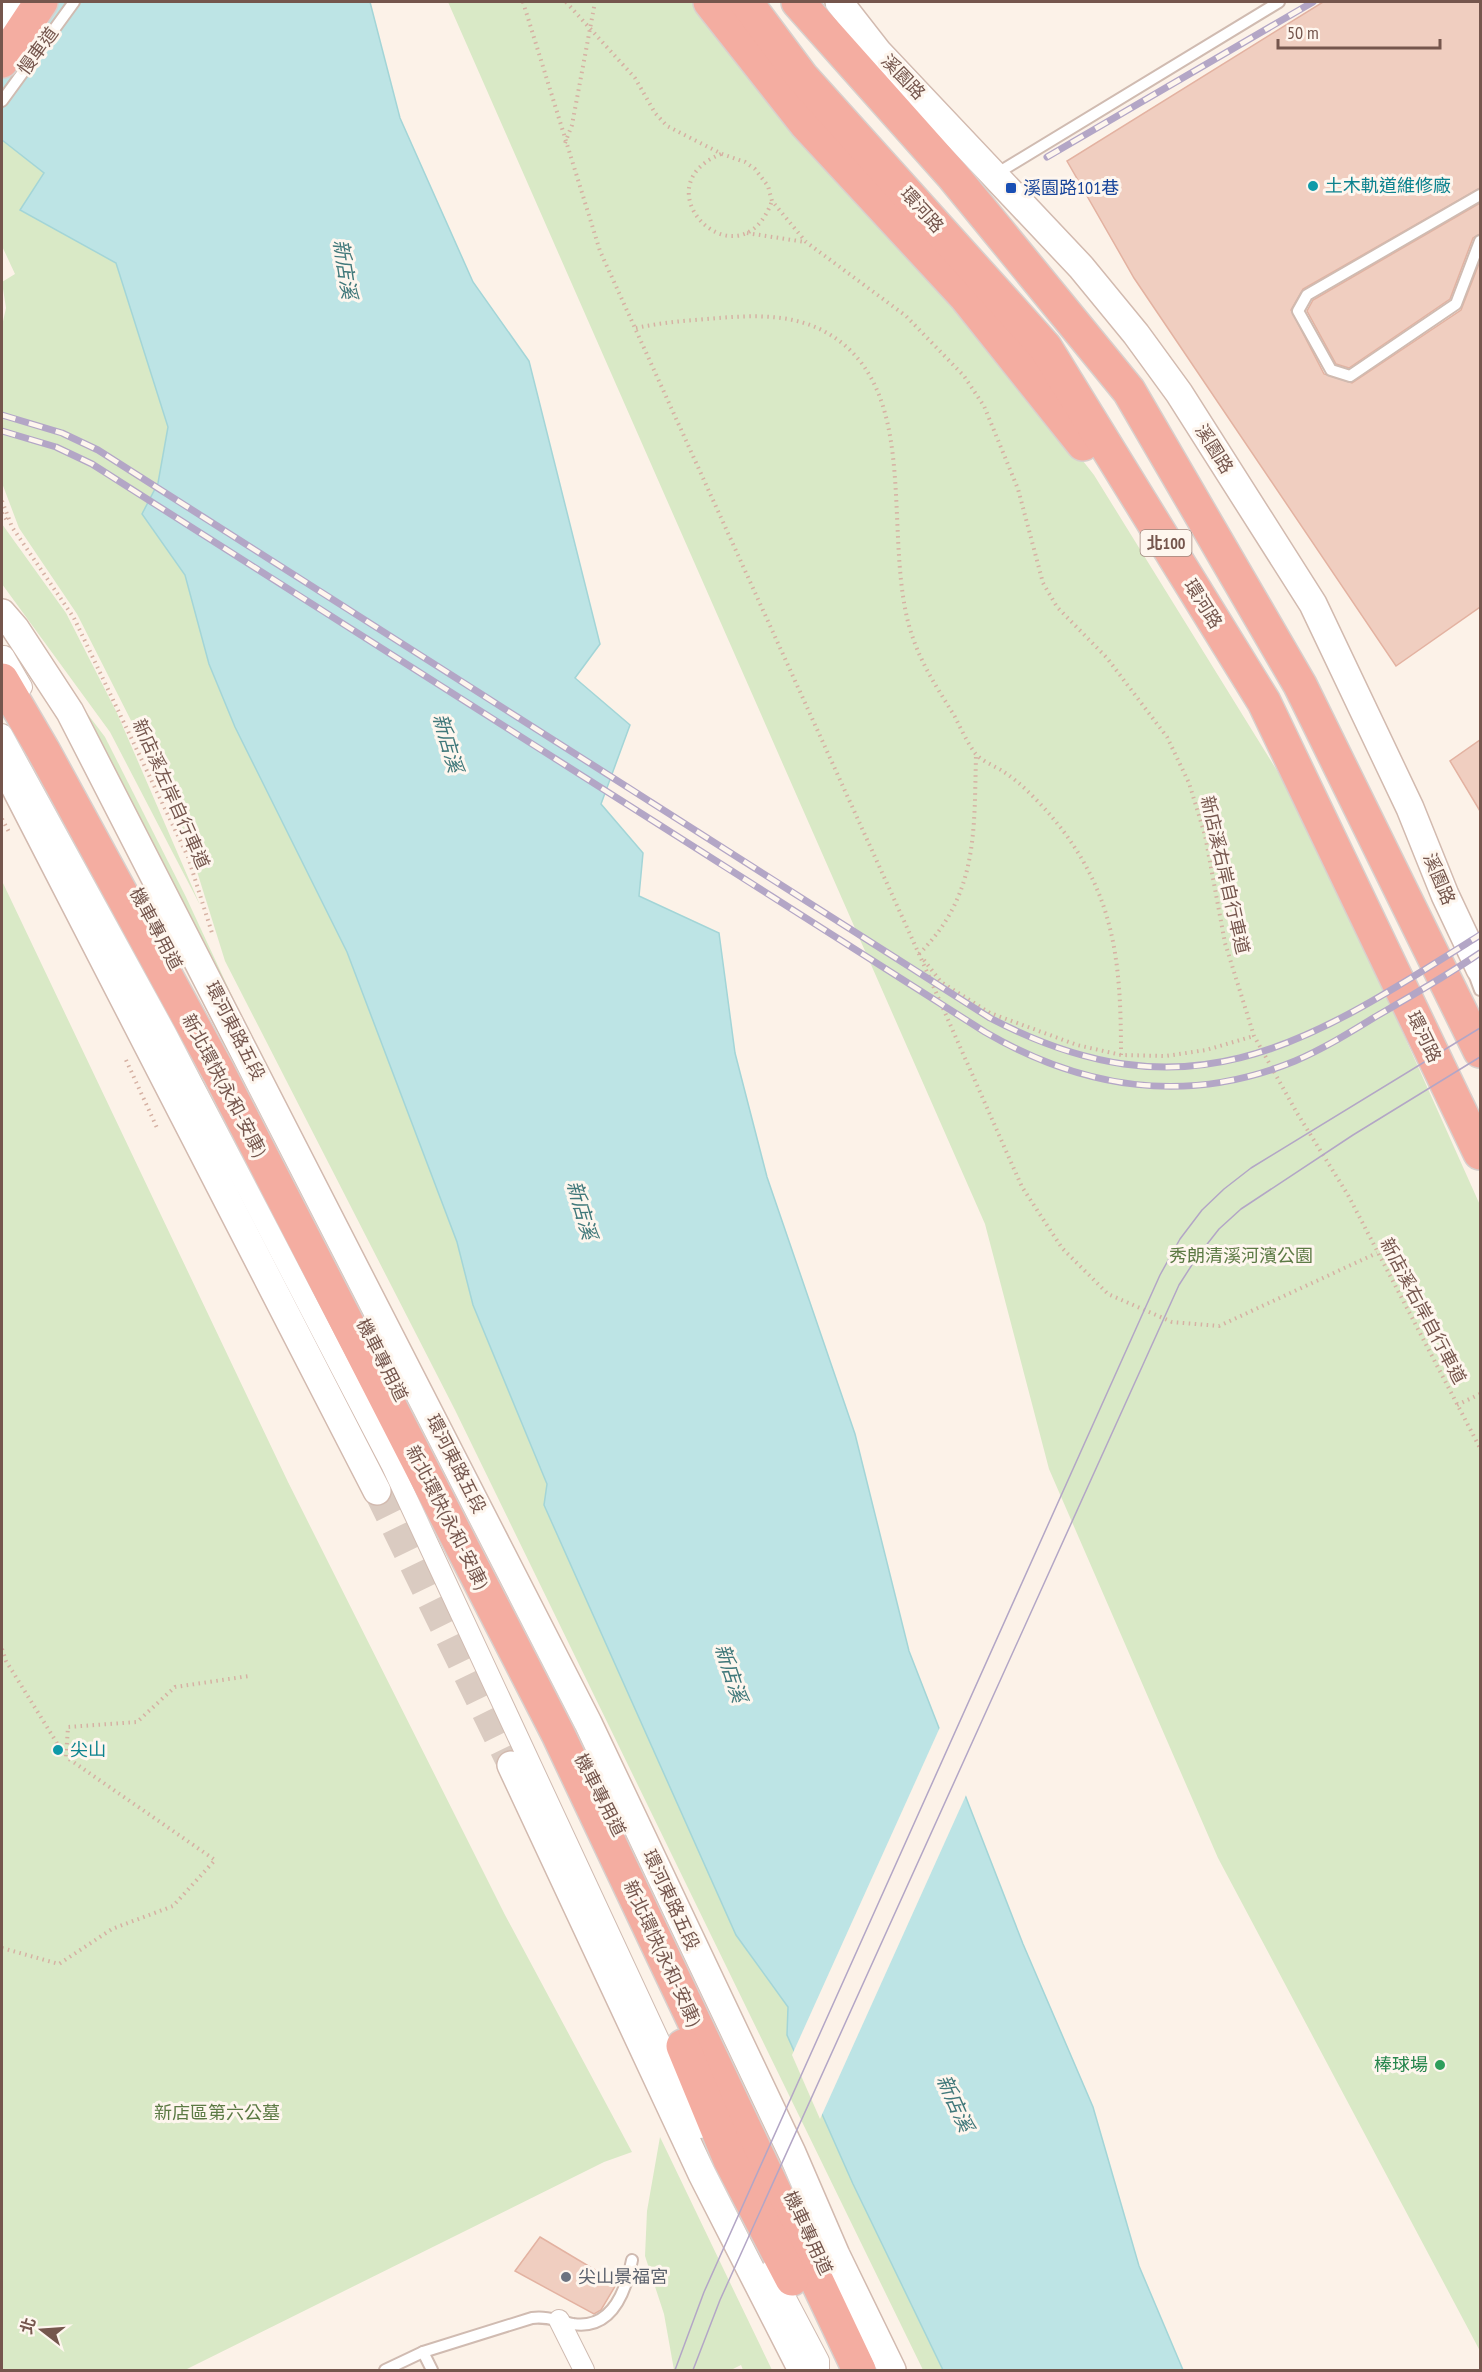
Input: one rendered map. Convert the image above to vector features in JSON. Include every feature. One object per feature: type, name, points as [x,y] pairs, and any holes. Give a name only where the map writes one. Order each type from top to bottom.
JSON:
[{"type":"highway","points":[[2,61],[41,2]]},
{"type":"highway","points":[[710,2],[806,124],[1004,342],[1188,579]]},
{"type":"highway","name":"環河路","points":[[746,2],[802,77],[1045,347],[1264,702],[1480,1154]]},
{"type":"highway","name":"北100","points":[[798,2],[953,177],[1129,391],[1300,685],[1480,1051]]},
{"type":"highway","name":"新北環快(永和-安康)","points":[[3,668],[43,750],[219,1073],[558,1734],[859,2370]]},
{"type":"highway","name":"新北環快(永和-安康)","points":[[2,705],[206,1080],[438,1525],[546,1742],[647,1959],[730,2160],[787,2268],[836,2370]]},
{"type":"main road","points":[[2,19],[13,2]]},
{"type":"main road","name":"溪園路","points":[[839,2],[878,51],[1081,267],[1136,334],[1179,393],[1313,604],[1410,808],[1444,895],[1479,963]]},
{"type":"main road","name":"環河東路五段","points":[[2,613],[15,628],[70,712],[588,1723],[892,2370]]},
{"type":"main road","points":[[2,762],[377,1491]]},
{"type":"main road","points":[[511,1765],[702,2174],[802,2370]]},
{"type":"street","name":"機車專用道","points":[[3,668],[74,772],[368,1331],[643,1882],[873,2370]]},
{"type":"street","points":[[2,734],[166,1033],[391,1464],[718,2167],[819,2361],[819,2370]]},
{"type":"street","points":[[559,2320],[584,2370]]},
{"type":"lane","name":"慢車道","points":[[2,101],[74,2]]},
{"type":"lane","points":[[996,174],[1280,2]]},
{"type":"lane","points":[[1480,195],[1307,295],[1298,312],[1331,370],[1350,376],[1456,304],[1480,240]]},
{"type":"lane","points":[[1444,895],[1480,990]]},
{"type":"lane","points":[[386,2370],[423,2352],[532,2318],[545,2316],[574,2324],[591,2323],[608,2314],[620,2301],[627,2287],[632,2260]]},
{"type":"lane","points":[[423,2352],[432,2370]]},
{"type":"path","points":[[523,2],[565,144],[600,251],[919,954],[1022,1187],[1062,1248],[1108,1294],[1172,1322],[1219,1326],[1377,1253]]},
{"type":"path","points":[[566,2],[635,78],[655,113],[667,126],[722,154],[745,162],[755,169],[768,186],[772,201],[806,242]]},
{"type":"path","points":[[565,144],[572,125],[595,2]]},
{"type":"path","points":[[722,154],[709,159],[692,179],[689,193],[691,207],[697,219],[713,232],[733,236],[747,233],[758,226],[767,215],[772,201]]},
{"type":"path","points":[[747,233],[806,242]]},
{"type":"path","name":"新店溪右岸自行車道","points":[[806,242],[906,316],[964,376],[984,406],[1018,489],[1043,583],[1058,607],[1107,658],[1167,737],[1189,783],[1205,835],[1225,943],[1254,1036],[1297,1113],[1348,1195],[1480,1448]]},
{"type":"path","points":[[636,328],[658,323],[757,315],[784,317],[813,326],[842,343],[862,363],[880,393],[890,425],[900,587],[913,640],[931,680],[976,754],[1007,773],[1044,810],[1085,863],[1110,920],[1121,989],[1120,1054]]},
{"type":"path","name":"新店溪左岸自行車道","points":[[2,501],[12,527],[74,618],[188,857],[214,939]]},
{"type":"path","points":[[2,513],[12,527]]},
{"type":"path","points":[[919,954],[946,923],[957,904],[969,869],[975,833],[976,754]]},
{"type":"path","points":[[919,954],[941,982],[990,1013],[1077,1045],[1120,1054],[1166,1056],[1206,1050],[1254,1036]]},
{"type":"path","points":[[1457,1405],[1480,1394]]},
{"type":"path","points":[[2,1649],[6,1661],[66,1757],[215,1860],[173,1906],[112,1929],[59,1964],[2,1948]]},
{"type":"path","points":[[66,1757],[68,1727],[136,1722],[175,1687],[249,1676]]},
{"type":"green space","name":"秀朗清溪河濱公園","points":[[448,2],[695,2],[989,341],[1094,475],[1307,819],[1480,1205],[1480,2351],[1218,1858],[1049,1469],[985,1224]]},
{"type":"green space","points":[[2,140],[44,173],[21,210],[116,263],[168,427],[158,483],[142,514],[185,575],[209,664],[235,727],[347,952],[457,1242],[473,1305],[547,1484],[544,1505],[736,1935],[788,2007],[787,2035],[853,2184],[943,2370],[923,2370],[455,1410],[225,961],[195,865],[150,758],[77,614],[19,528],[2,483],[2,326],[6,308],[2,282],[15,274],[2,246]]},
{"type":"green space","points":[[2,524],[66,613],[117,713],[200,905],[110,732],[2,584]]},
{"type":"green space","points":[[2,601],[105,737],[186,897],[266,1069]]},
{"type":"green space","name":"新店區第六公墓","points":[[2,881],[288,1482],[505,1915],[632,2152],[604,2162],[185,2370],[2,2370]]},
{"type":"green space","points":[[660,2137],[772,2370],[743,2370],[741,2365],[731,2370],[674,2370],[664,2314],[645,2256],[647,2211]]},
{"type":"water","name":"新店溪","points":[[2,2],[370,2],[400,118],[473,282],[529,361],[600,644],[575,678],[630,725],[601,804],[643,853],[639,896],[719,933],[735,1053],[767,1177],[855,1434],[909,1651],[1023,1944],[1093,2107],[1139,2266],[1183,2370],[943,2370],[853,2184],[787,2035],[788,2007],[736,1935],[544,1505],[547,1484],[473,1305],[457,1242],[347,952],[235,727],[209,664],[185,575],[142,514],[158,483],[168,427],[116,263],[20,210],[44,173],[2,140]]},
{"type":"pier","points":[[941,1725],[967,1793],[820,2119],[792,2055]]},
{"type":"building","points":[[1323,2],[1480,2],[1480,188],[1303,289],[1291,310],[1324,374],[1352,383],[1461,310],[1480,261],[1480,607],[1396,666],[1134,278],[1067,161]]},
{"type":"building","points":[[1480,203],[1480,234],[1473,238],[1450,299],[1349,368],[1336,364],[1307,311],[1313,300]]},
{"type":"building","points":[[1480,740],[1480,811],[1450,761]]},
{"type":"building","name":"尖山景福宮","points":[[540,2237],[617,2283],[601,2310],[594,2314],[515,2271]]},
{"type":"tunnel","points":[[377,1491],[511,1765]]},
{"type":"tram line","points":[[675,2370],[704,2292],[1160,1275],[1180,1239],[1202,1210],[1251,1168],[1480,1028]]},
{"type":"tram line","points":[[693,2370],[720,2300],[1179,1285],[1219,1229],[1241,1209],[1353,1135],[1480,1057]]},
{"type":"railway","points":[[1047,157],[1313,2]]},
{"type":"railway","points":[[2,415],[62,433],[98,450],[990,1018],[1062,1049],[1127,1065],[1188,1066],[1246,1056],[1302,1036],[1359,1008],[1480,935]]},
{"type":"railway","points":[[2,431],[56,447],[92,464],[985,1032],[1060,1067],[1098,1078],[1137,1084],[1176,1086],[1215,1083],[1255,1075],[1295,1061],[1326,1046],[1480,953]]},
{"type":"place","name":"土木軌道維修廠","points":[[1313,186]]},
{"type":"place","name":"溪園路101巷","points":[[1011,188]]},
{"type":"place","name":"尖山","points":[[58,1750]]},
{"type":"place","name":"棒球場","points":[[1440,2065]]},
{"type":"place","name":"尖山景福宮","points":[[566,2277]]}]
